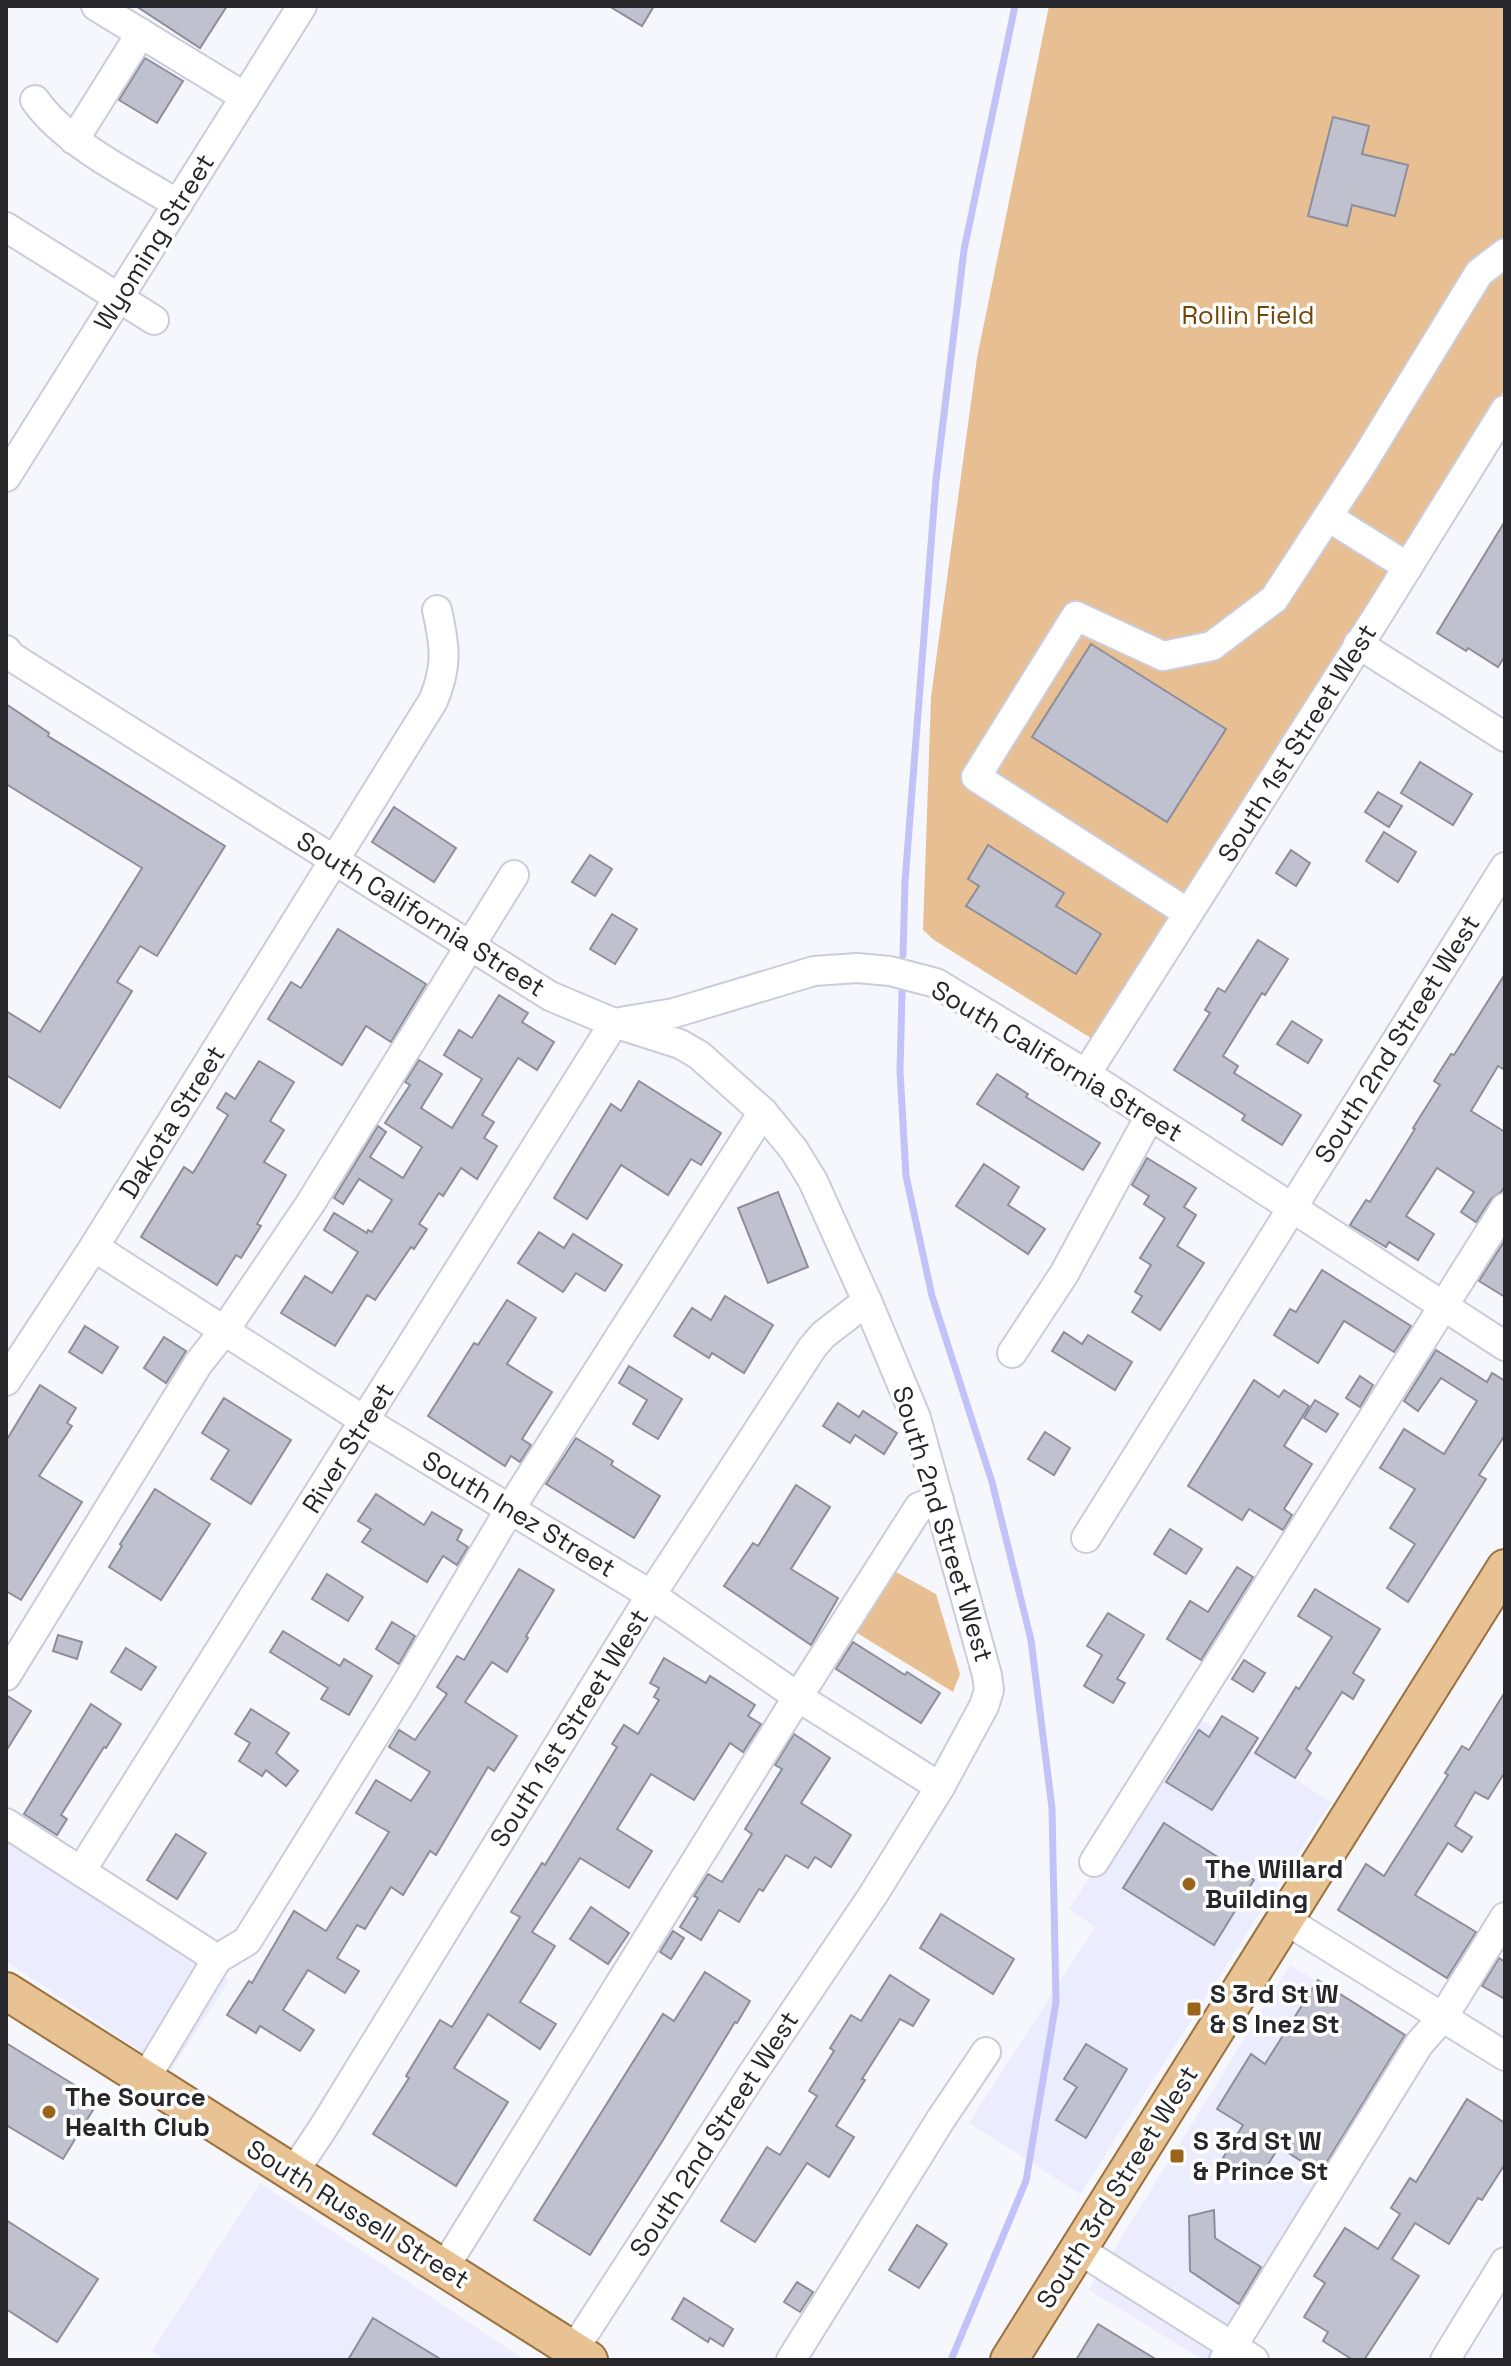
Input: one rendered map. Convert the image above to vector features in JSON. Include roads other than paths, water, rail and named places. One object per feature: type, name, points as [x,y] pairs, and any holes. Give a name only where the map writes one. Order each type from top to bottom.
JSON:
[{"type":"main road","name":"South 3rd Street West","points":[[1009,2360],[1284,1919],[1500,1586]]},
{"type":"main road","name":"South Russell Street","points":[[6,1991],[444,2268],[576,2357]]},
{"type":"street","points":[[96,6],[245,97]]},
{"type":"street","name":"Wyoming Street","points":[[6,477],[302,6]]},
{"type":"street","points":[[74,140],[141,33]]},
{"type":"street","points":[[35,100],[47,118],[74,140],[178,204]]},
{"type":"street","points":[[6,227],[154,320]]},
{"type":"street","points":[[1188,913],[976,777],[1076,616],[1163,656],[1212,646],[1274,599],[1479,273],[1505,253]]},
{"type":"street","name":"South 1st Street West","points":[[1086,1074],[1505,410]]},
{"type":"street","points":[[1328,517],[1408,567]]},
{"type":"street","name":"Dakota Street","points":[[6,1381],[94,1247],[433,701],[442,679],[444,643],[437,610]]},
{"type":"street","points":[[1358,644],[1505,737]]},
{"type":"street","name":"South California Street","points":[[8,654],[550,996],[614,1023],[674,1013],[814,971],[857,968],[890,971],[936,983],[1086,1074],[1505,1346]]},
{"type":"street","name":"South 2nd Street West","points":[[1086,1538],[1505,867]]},
{"type":"street","points":[[6,1676],[198,1364],[310,1204],[514,875]]},
{"type":"street","name":"South 2nd Street West","points":[[576,2357],[751,2076],[873,1895],[940,1787],[984,1706],[989,1690],[916,1418],[813,1181],[794,1150],[763,1112],[699,1055],[680,1044],[614,1023]]},
{"type":"street","name":"River Street","points":[[81,1871],[614,1023]]},
{"type":"street","points":[[145,2079],[217,1959],[247,1941],[404,1688],[510,1509],[763,1112]]},
{"type":"street","points":[[1012,1353],[1064,1274],[1150,1116]]},
{"type":"street","points":[[1094,1862],[1505,1208]]},
{"type":"street","name":"South Inez Street","points":[[94,1247],[365,1421],[651,1595],[798,1697],[940,1787]]},
{"type":"street","name":"South 1st Street West","points":[[293,2173],[651,1595],[812,1348],[823,1335],[867,1301]]},
{"type":"street","points":[[444,2268],[919,1507],[939,1500]]},
{"type":"street","points":[[6,1823],[217,1959]]},
{"type":"street","points":[[1078,2249],[1237,2355],[1419,2044],[1443,2017],[1505,1917]]},
{"type":"street","points":[[1284,1919],[1505,2056]]},
{"type":"street","points":[[791,2360],[986,2052]]},
{"type":"street","points":[[1445,2360],[1505,2262]]},
{"type":"waterway","points":[[903,955],[905,882],[936,480],[964,250],[1015,6]]},
{"type":"waterway","points":[[902,993],[900,1071],[906,1176],[932,1296],[992,1482],[1031,1640],[1052,1808],[1056,2002],[1026,2181],[951,2360]]},
{"type":"place","name":"The Willard Building","points":[[1189,1884]]},
{"type":"place","name":"S 3rd St W & S Inez St","points":[[1194,2009]]},
{"type":"place","name":"The Source Health Club","points":[[49,2112]]},
{"type":"place","name":"S 3rd St W & Prince St","points":[[1177,2156]]},
{"type":"park label","name":"Rollin Field","points":[[1248,315]]}]
